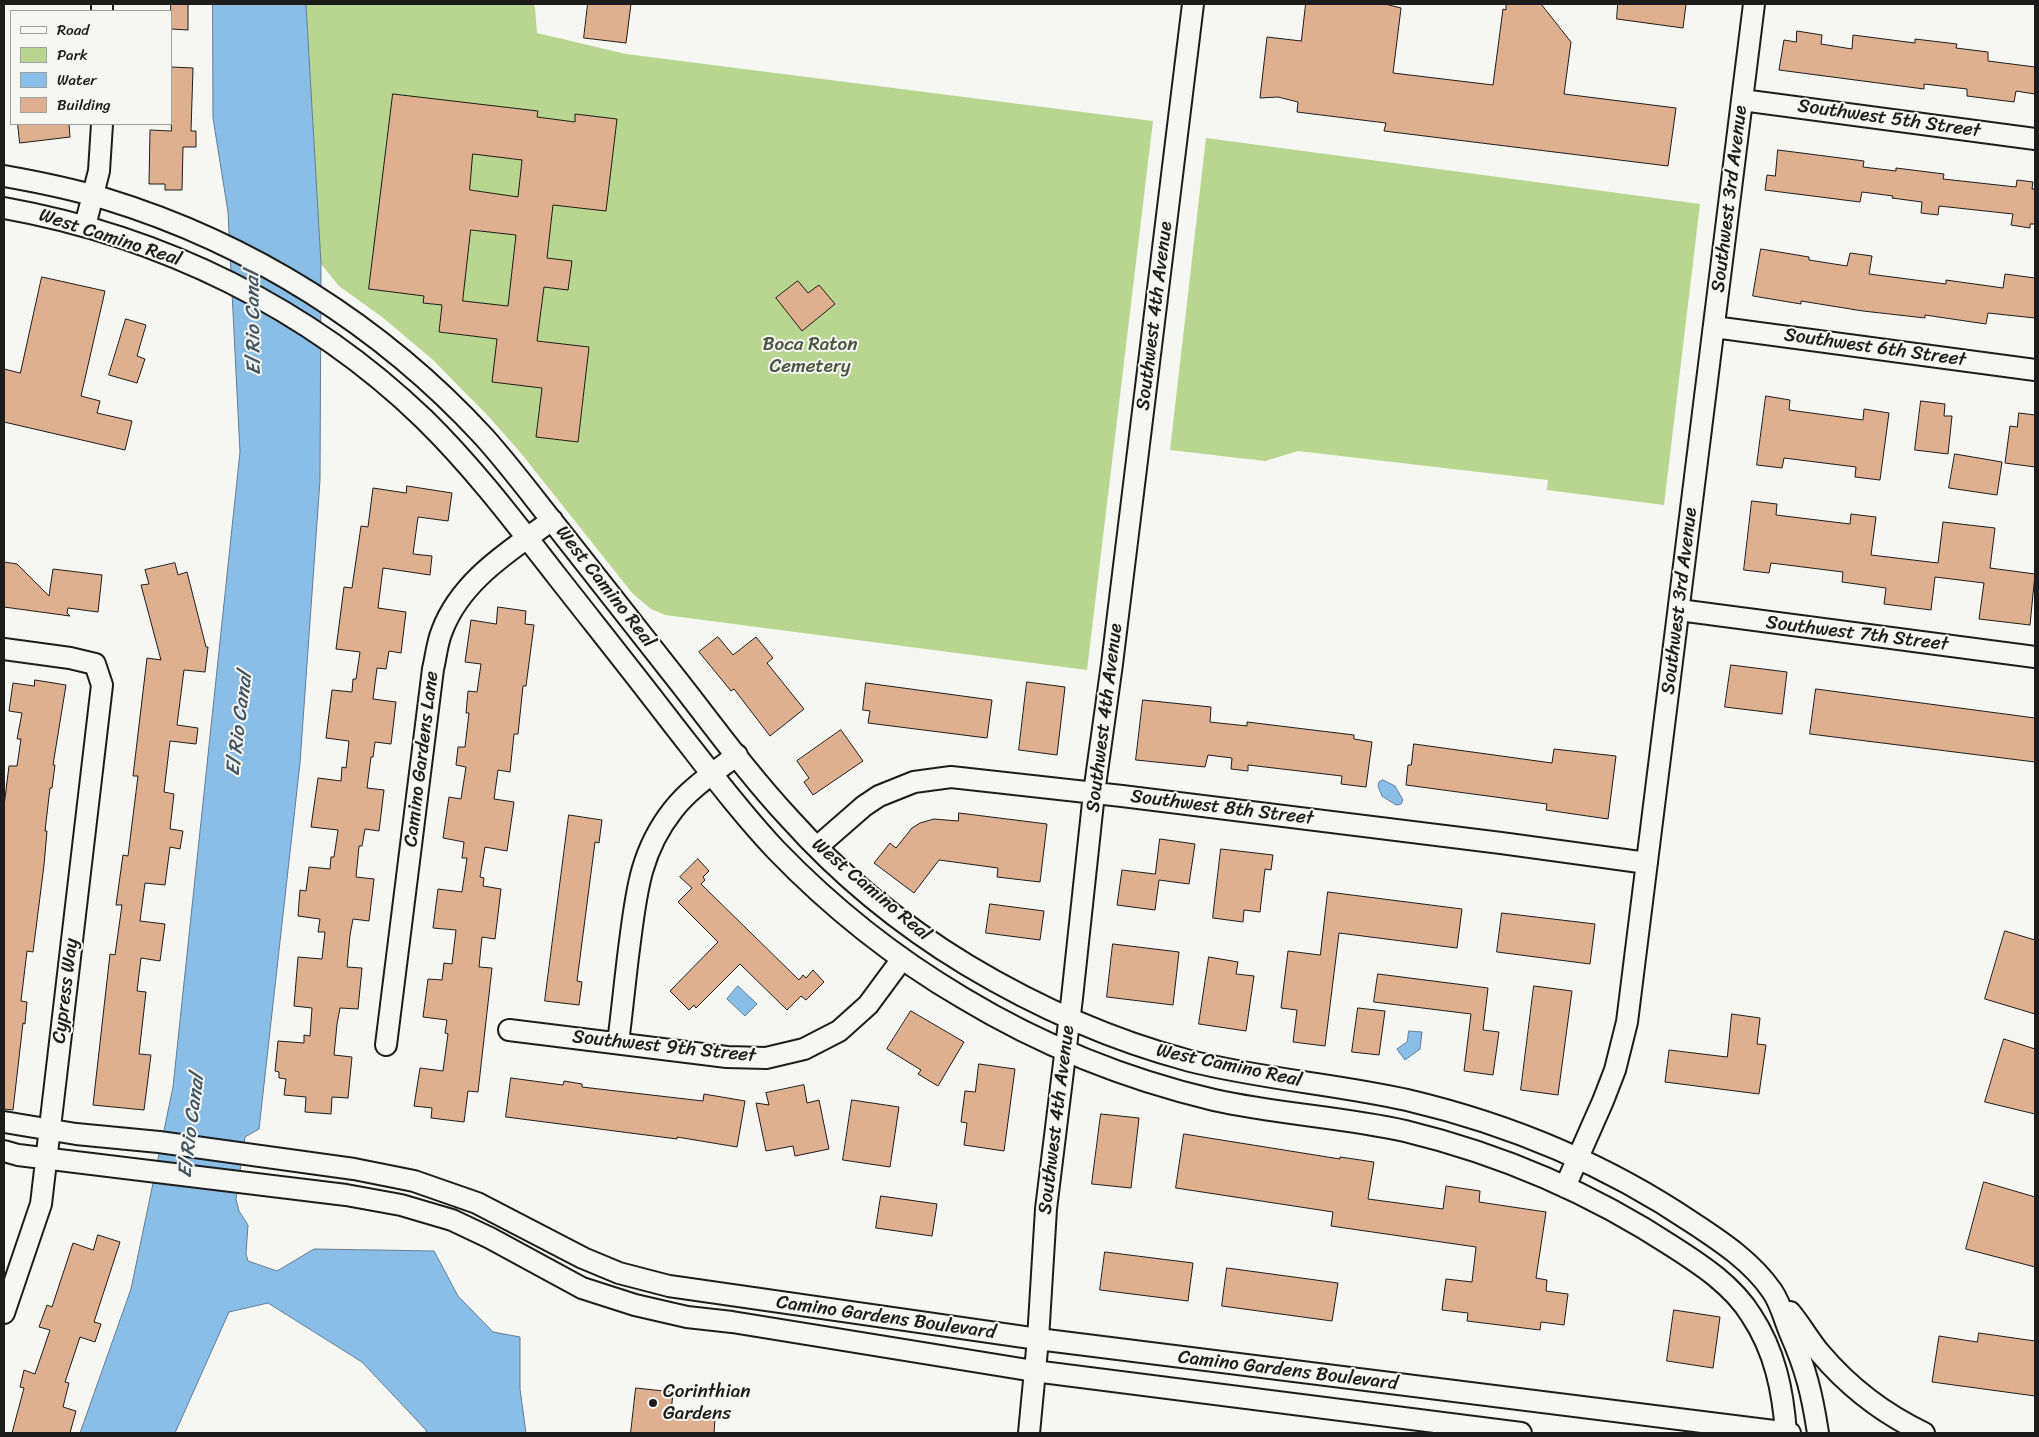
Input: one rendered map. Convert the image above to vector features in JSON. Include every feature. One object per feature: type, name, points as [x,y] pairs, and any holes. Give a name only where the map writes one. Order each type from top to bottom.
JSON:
[{"type":"street","name":"Southwest 4th Avenue","points":[[1029,1433],[1038,1340],[1046,1209],[1066,1051],[1094,792],[1112,664],[1193,4]]},
{"type":"street","name":"Southwest 3rd Avenue","points":[[1565,1187],[1612,1077],[1627,1022],[1754,4]]},
{"type":"street","name":"Southwest 5th Street","points":[[1742,100],[2035,139]]},
{"type":"street","points":[[85,226],[101,158],[102,125]]},
{"type":"street","name":"West Camino Real","points":[[4,176],[93,195],[159,217],[226,246],[279,273],[385,345],[434,386],[502,457],[776,804],[817,847],[883,905],[940,947],[1013,991],[1069,1018],[1149,1049],[1218,1068],[1401,1099],[1465,1115],[1527,1137],[1629,1184],[1668,1206],[1717,1239],[1742,1258],[1764,1280],[1778,1298],[1801,1357],[1813,1398],[1818,1433]]},
{"type":"street","name":"West Camino Real","points":[[4,208],[85,226],[188,262],[226,280],[298,321],[378,378],[426,422],[492,493],[754,825],[799,873],[847,916],[902,959],[985,1011],[1066,1051],[1144,1081],[1218,1101],[1372,1124],[1435,1139],[1479,1152],[1565,1187],[1614,1211],[1675,1248],[1711,1273],[1740,1300],[1760,1330],[1776,1368],[1784,1402],[1786,1433]]},
{"type":"street","points":[[188,262],[209,249],[226,246]]},
{"type":"street","name":"Southwest 6th Street","points":[[1714,327],[2035,370]]},
{"type":"street","name":"Camino Gardens Lane","points":[[386,1045],[433,669],[441,632],[453,608],[470,585],[497,560],[552,520]]},
{"type":"street","name":"Southwest 7th Street","points":[[1679,610],[2035,657]]},
{"type":"street","name":"Cypress Way","points":[[4,649],[70,658],[95,664],[102,684],[41,1204],[4,1313]]},
{"type":"street","points":[[618,1044],[636,896],[644,859],[652,841],[674,809],[688,794],[737,756]]},
{"type":"street","name":"Southwest 8th Street","points":[[817,847],[864,806],[896,788],[932,778],[960,778],[1094,792],[1647,863]]},
{"type":"street","name":"Southwest 9th Street","points":[[509,1030],[746,1058],[766,1058],[804,1049],[822,1041],[854,1019],[868,1005],[902,959]]},
{"type":"street","name":"Camino Gardens Boulevard","points":[[4,1122],[50,1130],[159,1142],[379,1173],[414,1181],[477,1203],[583,1258],[619,1272],[669,1286],[1038,1340],[1790,1433]]},
{"type":"street","name":"Camino Gardens Boulevard","points":[[4,1150],[18,1155],[262,1184],[374,1199],[401,1205],[452,1220],[490,1238],[582,1288],[644,1307],[687,1317],[732,1322],[1034,1371],[1521,1433]]},
{"type":"street","points":[[374,1199],[379,1173]]},
{"type":"street","points":[[732,1322],[736,1296]]},
{"type":"street","points":[[1778,1298],[1798,1322],[1818,1351],[1840,1374],[1888,1413],[1924,1433]]},
{"type":"street","points":[[881,1346],[886,1318]]},
{"type":"street","points":[[1492,1429],[1495,1397]]},
{"type":"green space","name":"Boca Raton Cemetery","points":[[306,4],[533,4],[535,7],[537,33],[626,54],[1153,121],[1087,670],[665,615],[651,609],[633,594],[520,452],[490,418],[432,359],[382,317],[339,286],[321,264]]},
{"type":"green space","points":[[1206,138],[1700,204],[1664,505],[1547,490],[1548,480],[1298,451],[1265,461],[1170,450]]},
{"type":"water","name":"El Rio Canal","points":[[213,4],[306,4],[321,264],[320,480],[300,763],[259,1129],[245,1137],[236,1199],[239,1211],[248,1225],[246,1254],[248,1261],[277,1271],[314,1249],[434,1251],[458,1296],[493,1332],[520,1337],[520,1389],[526,1433],[426,1433],[426,1430],[362,1362],[268,1303],[229,1312],[175,1433],[80,1433],[131,1289],[173,1087],[240,452],[228,212],[213,118]]},
{"type":"water","points":[[1383,780],[1395,786],[1403,800],[1401,804],[1396,805],[1382,796],[1378,786],[1379,782]]},
{"type":"water","points":[[738,986],[757,1004],[745,1016],[727,999]]},
{"type":"water","points":[[1409,1031],[1422,1032],[1420,1049],[1405,1060],[1397,1049],[1407,1042]]},
{"type":"building","points":[[171,4],[188,4],[188,30],[172,29]]},
{"type":"building","points":[[588,4],[631,4],[626,43],[584,38]]},
{"type":"building","points":[[1306,4],[1385,4],[1401,8],[1393,73],[1493,85],[1503,9],[1506,10],[1506,4],[1541,4],[1571,42],[1564,94],[1676,108],[1668,166],[1384,131],[1386,123],[1297,112],[1298,102],[1278,97],[1260,98],[1267,37],[1301,41]]},
{"type":"building","points":[[1618,4],[1686,4],[1683,28],[1617,19]]},
{"type":"building","points":[[1797,31],[1822,35],[1821,44],[1852,49],[1853,35],[1915,43],[1915,39],[1957,44],[1956,48],[1988,52],[1988,61],[2035,67],[2035,94],[2016,91],[2014,102],[1967,96],[1967,89],[1924,84],[1924,89],[1779,70],[1784,40],[1796,42]]},
{"type":"building","points":[[172,67],[193,68],[191,131],[196,131],[196,147],[183,147],[182,190],[165,190],[165,184],[149,184],[150,130],[171,131]]},
{"type":"building","points":[[393,94],[538,111],[537,117],[575,122],[575,114],[617,119],[606,211],[553,205],[547,258],[572,261],[568,290],[544,287],[537,341],[589,347],[578,442],[536,437],[542,388],[492,382],[497,339],[439,332],[442,305],[423,303],[424,296],[369,289]],"holes":[[[473,154],[522,160],[518,197],[470,190]],[[471,230],[516,235],[508,306],[463,301]]]},
{"type":"building","points":[[18,125],[69,125],[70,137],[20,143]]},
{"type":"building","points":[[1778,150],[1864,161],[1863,167],[1896,171],[1896,168],[1944,174],[1943,179],[2016,187],[2017,180],[2033,182],[2032,189],[2035,189],[2035,224],[2030,224],[2030,228],[2011,225],[2013,214],[1939,206],[1938,215],[1921,213],[1922,202],[1862,192],[1860,202],[1765,190],[1767,175],[1775,176]]},
{"type":"building","points":[[1761,249],[1847,266],[1850,253],[1872,256],[1869,274],[1946,284],[1946,280],[2003,288],[2005,274],[2035,278],[2035,318],[1988,313],[1986,324],[1925,315],[1925,318],[1863,311],[1801,301],[1801,304],[1753,296]]},
{"type":"building","points":[[42,277],[105,291],[81,396],[100,401],[97,413],[132,421],[125,450],[4,422],[4,369],[20,373]]},
{"type":"building","points":[[798,281],[808,293],[819,285],[835,304],[802,331],[776,298]]},
{"type":"building","points":[[126,319],[146,325],[137,356],[145,359],[137,383],[109,375]]},
{"type":"building","points":[[1766,396],[1790,400],[1789,410],[1863,420],[1864,409],[1889,413],[1880,480],[1855,477],[1856,467],[1784,458],[1782,468],[1757,465]]},
{"type":"building","points":[[1921,401],[1945,404],[1944,416],[1952,416],[1948,454],[1915,450]]},
{"type":"building","points":[[2019,413],[2035,415],[2035,467],[2005,463],[2010,426],[2017,427]]},
{"type":"building","points":[[1955,454],[2002,462],[1997,495],[1949,488]]},
{"type":"building","points":[[407,486],[452,493],[448,521],[418,517],[413,554],[432,556],[430,575],[383,568],[378,608],[406,612],[401,653],[389,651],[386,669],[377,668],[373,699],[396,702],[391,744],[375,742],[373,757],[371,757],[367,788],[384,790],[379,831],[365,829],[362,846],[359,846],[356,877],[374,879],[369,921],[353,919],[350,935],[347,967],[362,968],[358,1009],[340,1008],[337,1024],[334,1055],[352,1057],[348,1098],[332,1097],[331,1114],[305,1112],[306,1097],[284,1095],[286,1079],[279,1078],[279,1072],[275,1071],[278,1041],[304,1043],[304,1035],[310,1036],[312,1008],[294,1006],[298,957],[322,959],[325,932],[318,932],[320,919],[298,916],[300,890],[306,891],[309,867],[330,869],[331,857],[334,857],[338,830],[311,827],[318,778],[341,781],[342,767],[346,768],[349,741],[326,738],[332,690],[352,692],[353,679],[356,679],[360,652],[336,649],[344,587],[352,588],[361,526],[368,527],[373,488],[406,493]]},
{"type":"building","points":[[1752,501],[1777,504],[1776,515],[1850,524],[1851,514],[1876,517],[1871,555],[1938,563],[1943,522],[1995,528],[1990,568],[2035,574],[2030,625],[1979,619],[1984,583],[1935,577],[1931,610],[1884,604],[1886,588],[1842,582],[1843,572],[1771,563],[1769,573],[1744,570]]},
{"type":"building","points":[[4,562],[17,564],[49,596],[53,569],[102,575],[98,612],[68,608],[67,613],[70,616],[4,607]]},
{"type":"building","points":[[175,563],[178,575],[187,572],[206,647],[208,647],[205,672],[184,670],[177,725],[198,728],[196,744],[170,741],[164,792],[174,794],[170,829],[183,831],[180,849],[170,847],[165,885],[145,883],[140,921],[165,924],[160,961],[141,958],[137,991],[146,992],[139,1054],[151,1055],[144,1110],[93,1105],[110,954],[115,955],[122,905],[116,905],[123,855],[128,856],[138,776],[133,776],[147,658],[161,660],[141,585],[149,584],[145,570]]},
{"type":"building","points":[[498,607],[526,611],[525,624],[534,625],[526,686],[523,686],[518,734],[514,734],[510,772],[498,770],[494,799],[514,802],[507,851],[485,847],[480,877],[484,878],[483,886],[501,889],[495,939],[482,937],[479,967],[492,968],[478,1092],[468,1091],[464,1122],[431,1118],[432,1108],[414,1106],[420,1068],[443,1071],[448,1034],[445,1033],[447,1020],[423,1017],[428,979],[442,980],[444,963],[452,964],[456,930],[433,928],[438,889],[462,892],[467,858],[462,858],[464,842],[443,838],[449,797],[461,799],[466,767],[456,765],[458,747],[465,747],[469,713],[466,713],[468,691],[477,692],[481,664],[465,662],[471,620],[496,624]]},
{"type":"building","points":[[718,637],[733,655],[756,637],[773,658],[767,663],[804,709],[770,736],[734,689],[731,691],[699,652]]},
{"type":"building","points":[[1731,665],[1787,672],[1782,714],[1725,707]]},
{"type":"building","points":[[35,680],[66,685],[53,765],[55,765],[52,788],[50,788],[45,831],[47,831],[44,865],[33,952],[27,951],[21,1001],[27,1002],[13,1110],[4,1109],[4,806],[9,766],[17,766],[21,739],[17,739],[22,713],[9,711],[13,683],[34,686]]},
{"type":"building","points":[[1027,682],[1065,687],[1057,755],[1019,750]]},
{"type":"building","points":[[866,683],[992,700],[987,738],[868,723],[870,711],[863,710]]},
{"type":"building","points":[[1816,689],[2035,718],[2035,762],[1810,734]]},
{"type":"building","points":[[1143,700],[1211,707],[1210,722],[1247,726],[1247,722],[1354,735],[1354,739],[1372,742],[1366,787],[1341,784],[1342,776],[1248,765],[1248,771],[1231,769],[1232,758],[1208,755],[1205,767],[1136,760]]},
{"type":"building","points":[[841,730],[863,761],[813,795],[804,782],[809,778],[797,761]]},
{"type":"building","points":[[1414,744],[1552,763],[1554,749],[1616,756],[1608,819],[1546,810],[1547,804],[1406,785],[1408,765],[1411,765]]},
{"type":"building","points":[[959,813],[1047,824],[1040,882],[997,877],[998,868],[939,860],[914,893],[874,863],[890,843],[896,848],[912,828],[920,823],[934,819],[958,821]]},
{"type":"building","points":[[569,815],[602,820],[599,843],[595,842],[577,981],[582,982],[579,1005],[545,1001]]},
{"type":"building","points":[[1160,839],[1195,844],[1189,884],[1159,880],[1155,910],[1117,905],[1122,870],[1155,874]]},
{"type":"building","points":[[1221,849],[1273,855],[1271,870],[1265,869],[1260,912],[1244,910],[1243,922],[1213,918]]},
{"type":"building","points":[[698,859],[709,871],[703,877],[705,880],[701,884],[799,980],[803,975],[806,978],[813,970],[824,982],[806,1000],[801,996],[787,1010],[740,964],[696,1008],[694,1005],[689,1010],[670,991],[718,942],[678,902],[692,888],[680,877]]},
{"type":"building","points":[[1328,892],[1462,909],[1457,948],[1339,933],[1325,1046],[1293,1042],[1297,1010],[1281,1008],[1288,951],[1320,955]]},
{"type":"building","points":[[990,904],[1044,911],[1040,940],[986,933]]},
{"type":"building","points":[[1502,913],[1595,924],[1590,964],[1497,952]]},
{"type":"building","points":[[2005,931],[2035,940],[2035,1014],[1985,999]]},
{"type":"building","points":[[1113,944],[1179,952],[1173,1005],[1107,997]]},
{"type":"building","points":[[1209,957],[1238,962],[1236,974],[1254,976],[1246,1031],[1199,1024]]},
{"type":"building","points":[[1378,974],[1488,988],[1483,1030],[1499,1032],[1493,1075],[1464,1071],[1471,1014],[1374,1002]]},
{"type":"building","points":[[1534,986],[1572,991],[1558,1095],[1521,1090]]},
{"type":"building","points":[[1358,1008],[1385,1011],[1379,1055],[1352,1052]]},
{"type":"building","points":[[911,1011],[964,1042],[938,1086],[918,1074],[921,1070],[887,1049]]},
{"type":"building","points":[[1732,1014],[1760,1018],[1757,1044],[1766,1045],[1759,1094],[1665,1082],[1669,1050],[1727,1057]]},
{"type":"building","points":[[2004,1039],[2035,1049],[2035,1114],[1985,1102]]},
{"type":"building","points":[[979,1064],[1015,1069],[1004,1151],[964,1145],[967,1123],[961,1122],[965,1091],[975,1092]]},
{"type":"building","points":[[511,1078],[563,1085],[564,1081],[582,1084],[582,1087],[703,1101],[704,1094],[745,1101],[737,1147],[677,1137],[677,1139],[506,1117]]},
{"type":"building","points":[[804,1085],[807,1103],[819,1100],[829,1149],[795,1156],[793,1146],[766,1151],[756,1103],[769,1105],[766,1093]]},
{"type":"building","points":[[852,1100],[899,1107],[890,1167],[843,1160]]},
{"type":"building","points":[[1101,1114],[1139,1118],[1131,1188],[1092,1184]]},
{"type":"building","points":[[1184,1134],[1340,1159],[1340,1157],[1374,1162],[1368,1199],[1443,1209],[1446,1186],[1480,1191],[1479,1202],[1546,1212],[1536,1278],[1547,1280],[1546,1291],[1568,1294],[1564,1325],[1541,1322],[1540,1330],[1467,1321],[1468,1313],[1442,1310],[1446,1279],[1472,1282],[1476,1247],[1331,1226],[1333,1212],[1176,1188]]},
{"type":"building","points":[[1984,1182],[2035,1197],[2035,1267],[1966,1249]]},
{"type":"building","points":[[881,1196],[937,1204],[932,1236],[876,1228]]},
{"type":"building","points":[[98,1235],[120,1242],[94,1322],[101,1324],[95,1342],[80,1337],[65,1382],[69,1383],[63,1407],[76,1411],[70,1433],[12,1433],[24,1388],[20,1387],[24,1370],[35,1374],[50,1330],[39,1327],[47,1305],[52,1307],[73,1243],[93,1250]]},
{"type":"building","points":[[1105,1252],[1193,1263],[1188,1301],[1100,1290]]},
{"type":"building","points":[[1227,1268],[1338,1283],[1332,1321],[1222,1306]]},
{"type":"building","points":[[1674,1310],[1720,1317],[1713,1368],[1667,1361]]},
{"type":"building","points":[[1979,1333],[2035,1341],[2035,1396],[1932,1382],[1939,1336],[1977,1342]]},
{"type":"building","name":"Corinthian Gardens","points":[[636,1388],[673,1392],[671,1413],[715,1419],[714,1433],[631,1433]]},
{"type":"place","name":"Corinthian Gardens","points":[[653,1403]]}]
